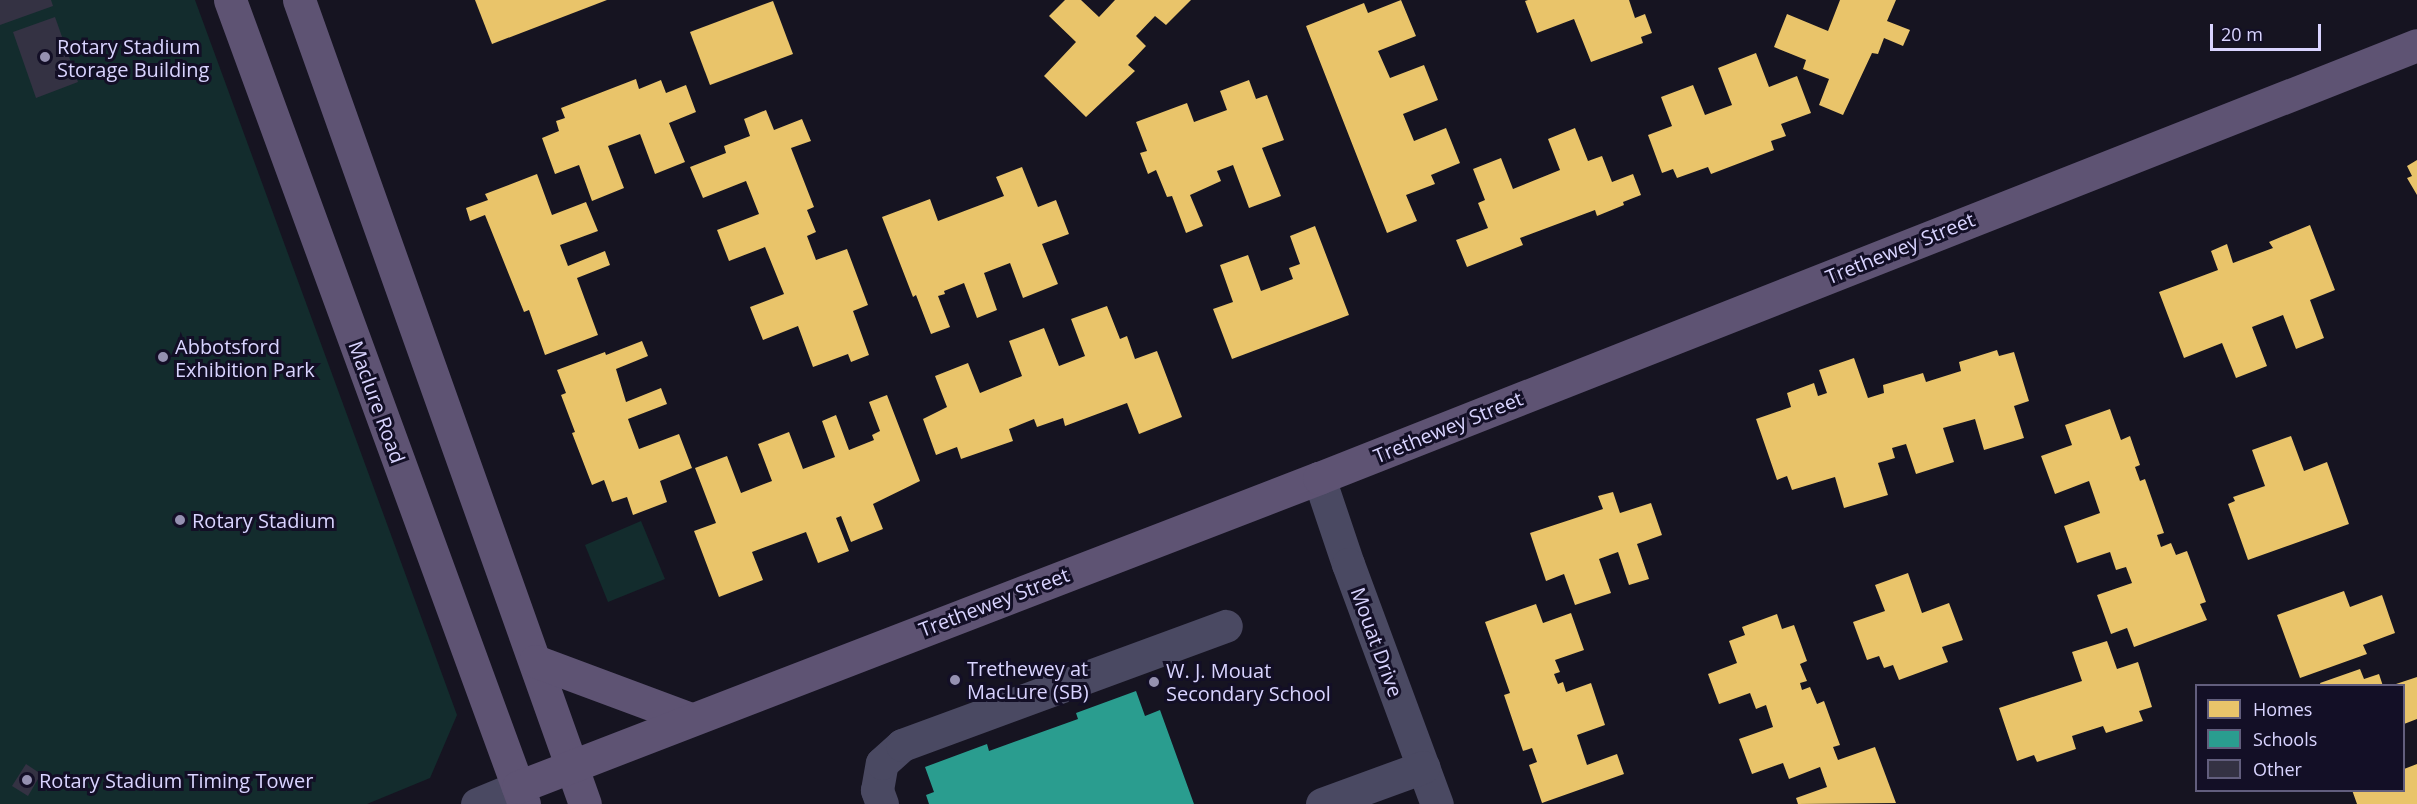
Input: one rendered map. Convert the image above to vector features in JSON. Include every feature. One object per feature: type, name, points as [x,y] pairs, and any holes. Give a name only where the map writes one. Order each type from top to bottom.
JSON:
[{"type":"main road","name":"Maclure Road","points":[[230,0],[521,796]]},
{"type":"main road","points":[[299,0],[585,804]]},
{"type":"main road","name":"Trethewey Street","points":[[521,796],[572,767],[1319,478],[2417,45]]},
{"type":"main road","points":[[535,661],[691,720]]},
{"type":"street","name":"Mouat Drive","points":[[1319,478],[1348,564],[1437,804]]},
{"type":"street","points":[[882,804],[877,790],[882,763],[902,745],[1226,626]]},
{"type":"street","points":[[1322,804],[1423,767]]},
{"type":"street","name":"Trethewey Street","points":[[477,804],[521,796]]},
{"type":"green space","name":"Rotary Stadium","points":[[0,0],[195,0],[457,715],[430,778],[367,804],[0,804]]},
{"type":"green space","points":[[641,521],[665,579],[608,602],[585,545]]},
{"type":"building: Homes","points":[[475,0],[607,0],[492,44]]},
{"type":"building: Homes","points":[[1065,0],[1081,0],[1099,17],[1115,0],[1191,0],[1166,25],[1155,16],[1136,36],[1146,46],[1128,65],[1135,71],[1086,117],[1044,76],[1076,42],[1049,16]]},
{"type":"building: Homes","points":[[1401,0],[1416,36],[1378,51],[1390,78],[1424,65],[1438,100],[1403,114],[1414,141],[1446,128],[1460,163],[1431,175],[1435,184],[1406,195],[1417,221],[1387,233],[1306,26],[1364,3],[1368,13]]},
{"type":"building: Homes","points":[[1629,0],[1635,18],[1645,14],[1652,33],[1641,37],[1643,43],[1591,62],[1574,19],[1537,33],[1525,1]]},
{"type":"building: Homes","points":[[1840,0],[1896,0],[1887,21],[1910,30],[1903,46],[1884,38],[1878,54],[1872,53],[1843,115],[1819,105],[1829,79],[1803,69],[1806,60],[1774,47],[1787,14],[1828,31]]},
{"type":"building: Homes","points":[[773,1],[793,54],[710,85],[690,32]]},
{"type":"building: Homes","points":[[1756,53],[1769,87],[1797,76],[1811,113],[1781,124],[1786,136],[1771,141],[1774,150],[1711,174],[1708,167],[1677,178],[1673,169],[1662,173],[1648,135],[1672,126],[1661,97],[1693,85],[1705,115],[1732,105],[1718,68]]},
{"type":"building: Homes","points":[[636,79],[639,89],[661,80],[666,93],[686,85],[696,112],[669,123],[685,162],[655,174],[640,134],[608,146],[624,188],[592,201],[579,165],[555,174],[542,138],[559,131],[556,121],[565,118],[561,108]]},
{"type":"building: Homes","points":[[1249,80],[1256,99],[1267,95],[1284,140],[1262,148],[1281,196],[1249,208],[1233,165],[1217,171],[1221,181],[1190,195],[1203,226],[1186,233],[1172,196],[1167,197],[1156,170],[1148,174],[1140,153],[1147,151],[1136,122],[1187,103],[1194,122],[1227,110],[1220,91]]},
{"type":"building: Homes","points":[[766,110],[774,130],[802,119],[811,141],[791,148],[814,207],[807,210],[816,232],[807,236],[816,260],[847,249],[868,305],[853,311],[869,355],[851,362],[848,354],[813,367],[798,326],[763,340],[750,307],[784,294],[765,247],[729,261],[717,230],[759,214],[746,181],[703,198],[690,167],[726,153],[724,146],[750,136],[744,119]]},
{"type":"building: Homes","points":[[1575,128],[1588,161],[1602,156],[1612,182],[1633,174],[1641,195],[1597,216],[1595,210],[1520,238],[1523,245],[1467,267],[1456,240],[1488,228],[1478,203],[1485,200],[1473,169],[1501,158],[1513,189],[1560,170],[1548,139]]},
{"type":"building: Homes","points":[[2417,160],[2417,195],[2407,178],[2412,176],[2407,166]]},
{"type":"building: Homes","points":[[1022,167],[1038,207],[1056,200],[1069,234],[1042,244],[1058,284],[1023,298],[1010,263],[984,273],[997,310],[977,318],[964,283],[938,296],[950,327],[931,334],[916,295],[913,297],[882,217],[930,199],[938,221],[1004,196],[996,177]]},
{"type":"building: Homes","points":[[537,174],[552,215],[586,202],[598,231],[560,245],[568,266],[605,251],[610,265],[577,278],[598,335],[545,355],[529,310],[524,312],[485,215],[470,221],[466,208],[488,200],[485,194]]},
{"type":"building: Homes","points":[[2310,225],[2335,290],[2310,300],[2324,338],[2296,349],[2283,315],[2252,327],[2267,366],[2236,378],[2222,343],[2184,358],[2159,292],[2218,270],[2211,251],[2227,244],[2233,263],[2273,248],[2269,242]]},
{"type":"building: Homes","points":[[1315,226],[1349,315],[1232,359],[1213,309],[1233,302],[1220,265],[1248,255],[1261,291],[1293,279],[1289,268],[1300,264],[1290,236]]},
{"type":"building: Homes","points":[[1107,306],[1120,339],[1127,336],[1135,359],[1157,351],[1182,417],[1139,434],[1127,403],[1065,426],[1063,418],[1037,427],[1034,419],[1009,429],[1013,441],[961,459],[957,447],[936,455],[923,419],[947,407],[935,376],[968,363],[980,393],[1022,376],[1009,341],[1044,328],[1059,366],[1085,356],[1071,319]]},
{"type":"building: Homes","points":[[642,341],[648,356],[616,369],[626,402],[661,388],[667,404],[628,419],[639,449],[679,434],[692,468],[660,481],[667,502],[633,515],[627,497],[612,502],[604,480],[592,485],[572,433],[575,432],[561,395],[566,393],[557,370]]},
{"type":"building: Homes","points":[[1997,350],[1999,356],[2014,352],[2029,401],[2014,406],[2024,438],[1984,450],[1975,419],[1943,428],[1954,462],[1916,474],[1906,444],[1892,448],[1895,458],[1878,463],[1888,495],[1844,508],[1835,477],[1792,490],[1787,476],[1777,480],[1756,419],[1791,407],[1787,393],[1814,383],[1818,396],[1827,393],[1819,370],[1854,358],[1868,398],[1884,393],[1883,385],[1923,373],[1926,382],[1961,371],[1959,362]]},
{"type":"building: Homes","points":[[887,395],[920,481],[873,504],[883,529],[851,542],[841,516],[836,518],[849,551],[818,563],[806,532],[752,552],[763,580],[719,597],[694,531],[716,523],[695,468],[727,456],[741,493],[772,481],[758,444],[789,432],[803,469],[835,457],[822,421],[836,415],[849,450],[874,440],[872,435],[880,431],[869,402]]},
{"type":"building: Homes","points":[[2110,409],[2121,440],[2130,436],[2140,465],[2135,467],[2140,481],[2145,479],[2164,533],[2157,535],[2161,547],[2171,543],[2176,555],[2187,551],[2206,602],[2200,604],[2207,620],[2134,647],[2127,628],[2111,634],[2097,595],[2132,583],[2126,567],[2116,570],[2110,552],[2077,563],[2064,526],[2100,513],[2089,481],[2055,494],[2041,456],[2072,445],[2065,425]]},
{"type":"building: Homes","points":[[2291,436],[2304,471],[2327,462],[2349,524],[2248,560],[2228,504],[2235,501],[2233,497],[2265,486],[2252,450]]},
{"type":"building: Homes","points":[[1613,492],[1620,513],[1651,503],[1662,535],[1637,544],[1649,579],[1629,585],[1618,552],[1599,559],[1611,593],[1575,605],[1564,574],[1546,581],[1530,533],[1603,509],[1598,496]]},
{"type":"building: Homes","points":[[1908,573],[1922,613],[1949,603],[1963,640],[1942,647],[1948,662],[1899,680],[1893,665],[1884,668],[1879,656],[1867,660],[1853,622],[1885,611],[1875,585]]},
{"type":"building: Homes","points":[[2344,591],[2350,607],[2382,595],[2395,633],[2363,645],[2367,654],[2300,678],[2277,615]]},
{"type":"building: Homes","points":[[1536,604],[1543,623],[1571,613],[1584,650],[1555,660],[1560,672],[1554,674],[1558,684],[1563,682],[1566,692],[1591,683],[1605,725],[1577,735],[1587,765],[1617,754],[1624,774],[1542,803],[1529,765],[1537,762],[1532,748],[1523,751],[1504,695],[1510,693],[1485,622]]},
{"type":"building: Homes","points":[[1777,614],[1782,629],[1794,625],[1807,661],[1800,664],[1807,681],[1800,683],[1802,690],[1810,687],[1817,704],[1824,701],[1840,745],[1833,747],[1838,760],[1875,747],[1896,803],[1798,804],[1796,798],[1827,787],[1820,767],[1789,779],[1783,763],[1752,774],[1739,739],[1773,727],[1766,705],[1756,709],[1750,693],[1719,704],[1708,674],[1737,663],[1729,641],[1745,635],[1742,627]]},
{"type":"building: Homes","points":[[2107,641],[2117,669],[2138,662],[2152,707],[2139,711],[2143,721],[2106,733],[2103,726],[2072,736],[2076,749],[2037,762],[2034,755],[2017,761],[1999,708],[2082,681],[2072,652]]},
{"type":"building: Homes","points":[[2360,669],[2364,679],[2379,674],[2382,684],[2320,684]]},
{"type":"building: Homes","points":[[2417,677],[2417,719],[2405,724],[2405,684],[2396,684]]},
{"type":"building: Homes","points":[[2417,764],[2417,804],[2357,804],[2353,792],[2405,792],[2405,769]]},
{"type":"building: Schools","points":[[1136,691],[1145,716],[1160,710],[1194,804],[929,804],[926,795],[934,792],[925,767],[987,744],[989,751],[1078,719],[1076,713]]},
{"type":"building: Other","points":[[0,0],[51,0],[53,6],[0,25]]},
{"type":"building: Other","name":"Rotary Stadium Storage Building","points":[[55,17],[78,82],[36,98],[13,32]]},
{"type":"building: Other","name":"Rotary Stadium Timing Tower","points":[[26,764],[41,774],[28,796],[12,786]]},
{"type":"place","name":"Rotary Stadium Storage Building","points":[[45,57]]},
{"type":"place","name":"Abbotsford Exhibition Park","points":[[163,357]]},
{"type":"place","name":"Rotary Stadium","points":[[180,520]]},
{"type":"place","name":"Trethewey at MacLure (SB)","points":[[955,680]]},
{"type":"place","name":"W. J. Mouat Secondary School","points":[[1154,682]]},
{"type":"place","name":"Rotary Stadium Timing Tower","points":[[27,780]]}]
